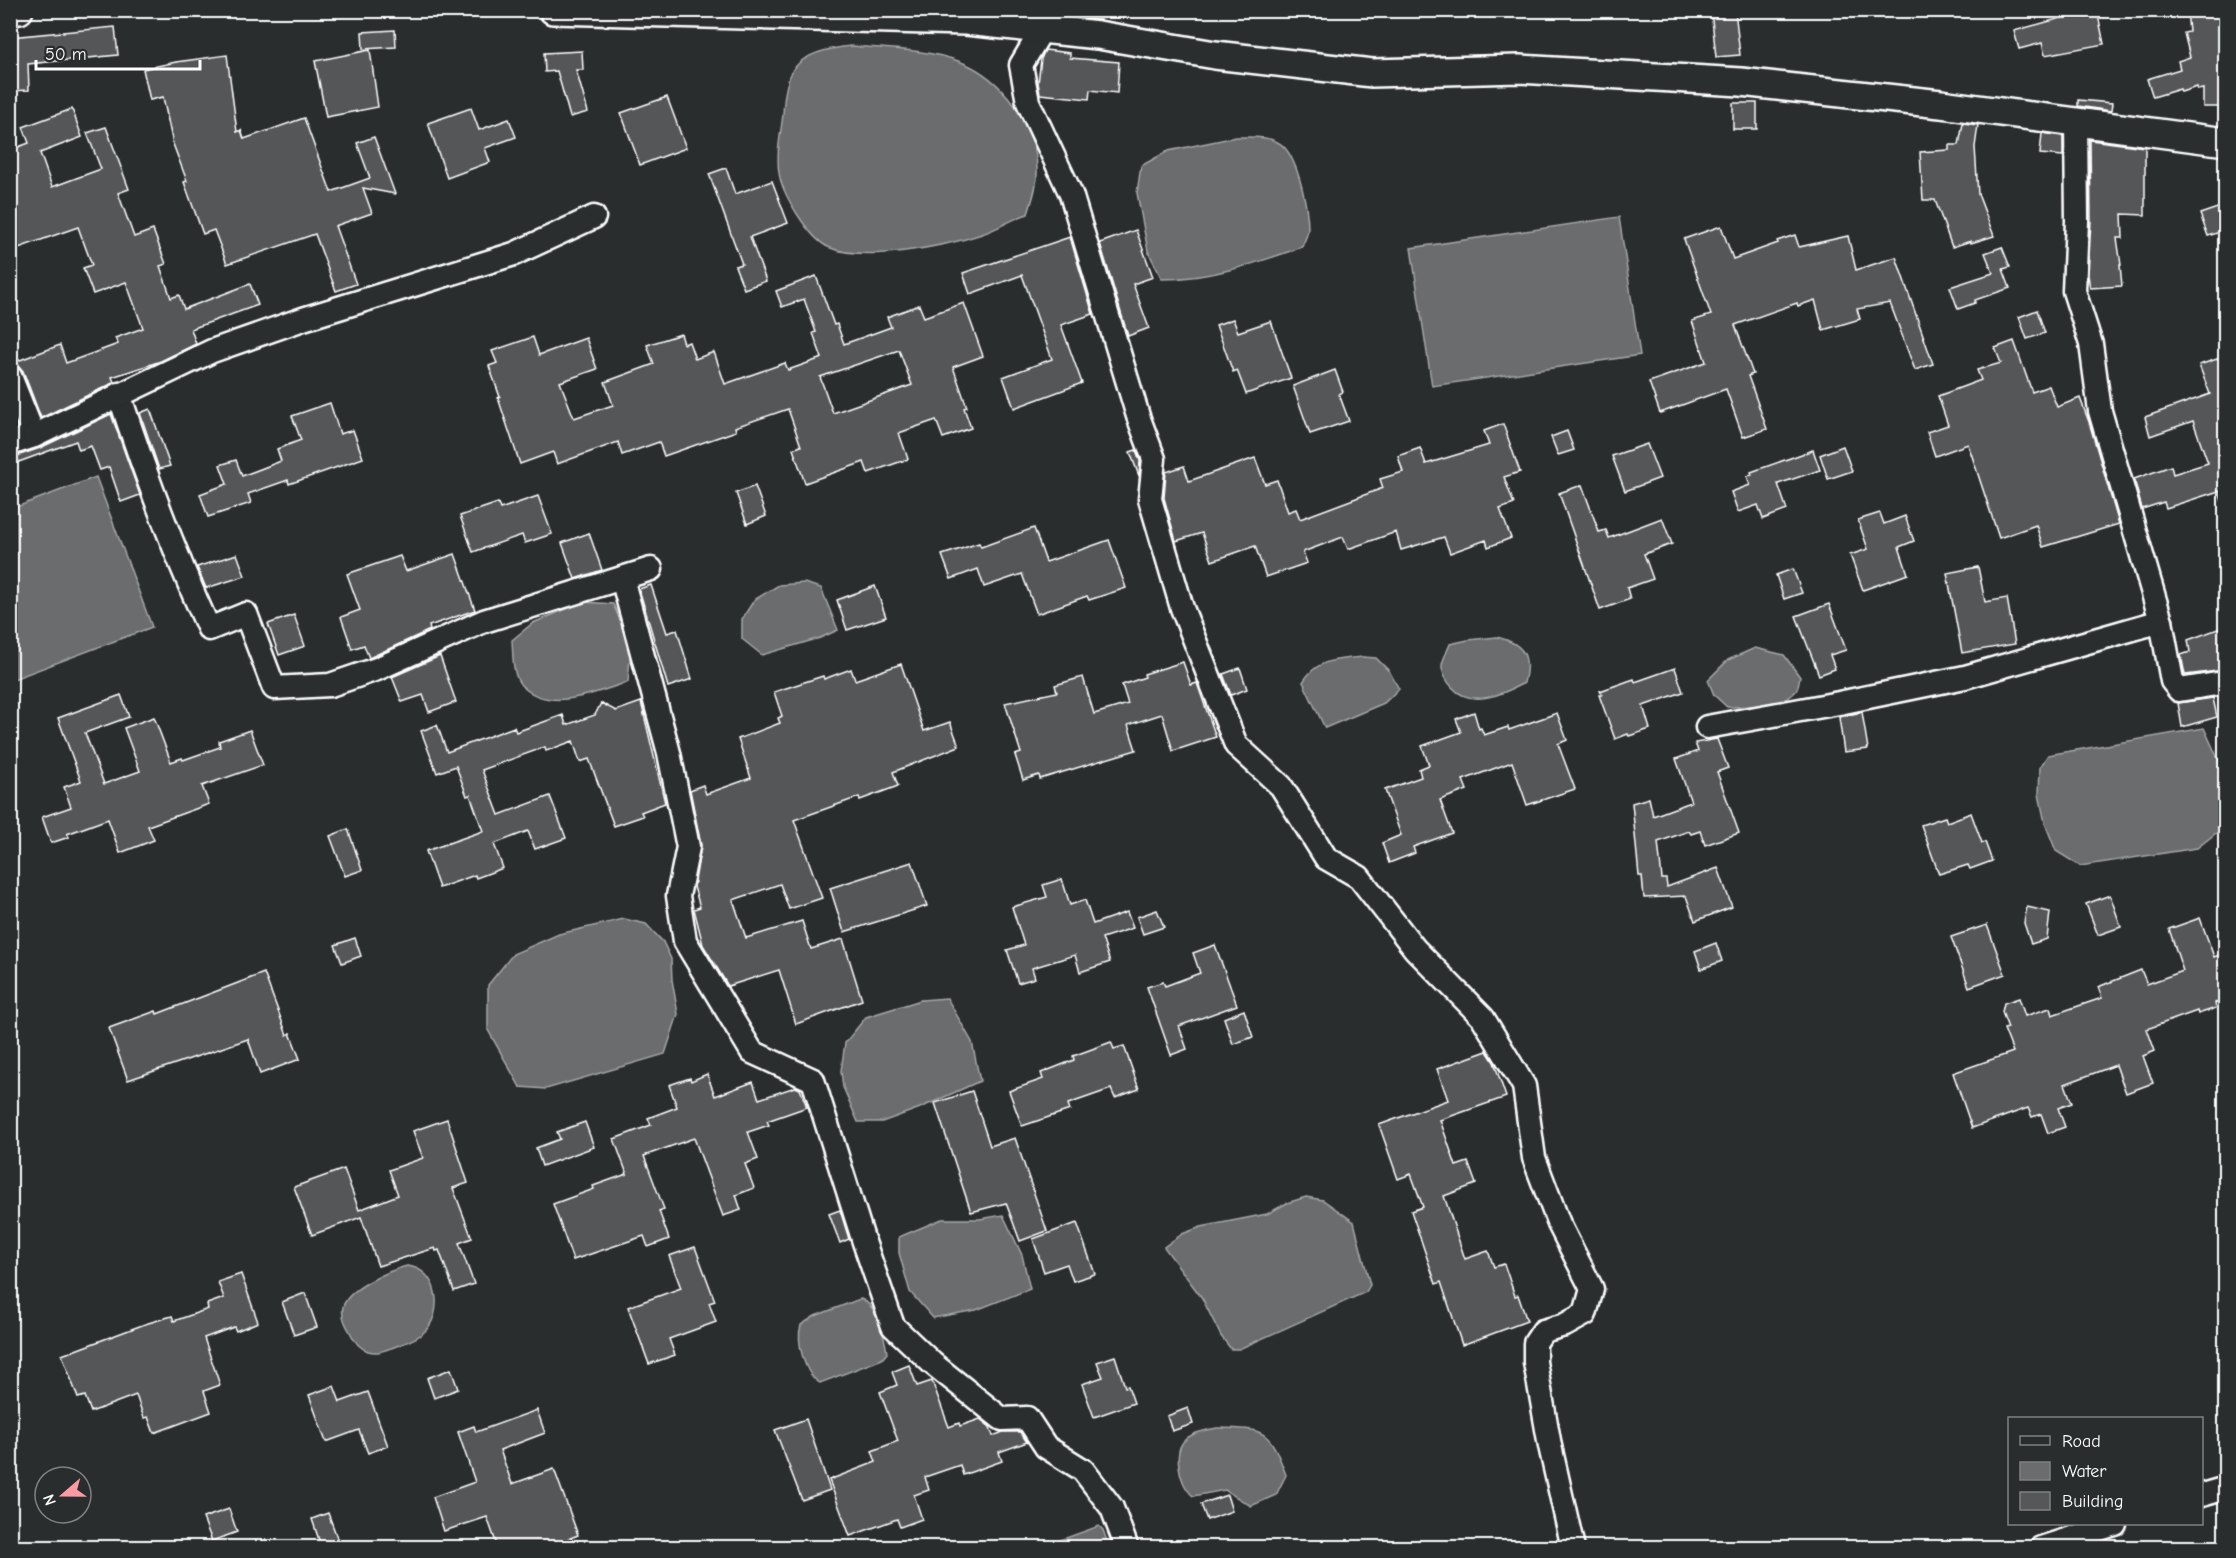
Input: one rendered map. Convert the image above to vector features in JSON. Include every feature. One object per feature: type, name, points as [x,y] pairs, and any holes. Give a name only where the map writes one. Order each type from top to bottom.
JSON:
[{"type":"main road","points":[[10,11],[19,10]]},
{"type":"main road","points":[[553,10],[966,21],[1098,35],[1215,55],[1372,73],[1519,69],[1741,82],[2076,120],[2226,142]]},
{"type":"street","points":[[1043,28],[1021,65],[1028,102],[1071,194],[1135,405],[1154,459],[1150,499],[1182,608],[1236,745],[1281,786],[1326,858],[1359,877],[1415,949],[1483,1018],[1524,1086],[1534,1158],[1558,1224],[1592,1289],[1585,1314],[1543,1331],[1535,1343],[1534,1362],[1573,1548]]},
{"type":"street","points":[[2076,120],[2077,221],[2074,291],[2091,344],[2100,411],[2161,621],[2172,681],[2179,690],[2223,683],[2226,687]]},
{"type":"street","points":[[10,444],[34,436],[212,351],[314,316],[514,254],[594,217]]},
{"type":"street","points":[[10,376],[34,436]]},
{"type":"street","points":[[119,394],[140,461],[186,580],[209,628],[246,614],[274,688],[330,685],[377,669],[484,621],[651,569]]},
{"type":"street","points":[[622,578],[669,753],[688,847],[678,896],[685,941],[753,1052],[813,1080],[893,1326],[932,1363],[1002,1419],[1027,1418],[1046,1447],[1083,1470],[1112,1509],[1127,1548]]},
{"type":"street","points":[[1707,727],[1839,704],[1965,677],[2161,621]]},
{"type":"street","points":[[2203,1496],[2226,1488]]},
{"type":"street","points":[[2040,1548],[2112,1525]]},
{"type":"water","points":[[851,46],[935,54],[976,69],[1003,91],[1023,120],[1035,152],[1037,181],[1028,214],[967,239],[905,251],[843,252],[828,247],[813,235],[791,203],[779,173],[778,151],[785,94],[791,73],[799,63],[824,51]]},
{"type":"water","points":[[1236,137],[1275,141],[1290,155],[1302,187],[1308,220],[1308,231],[1302,247],[1216,273],[1162,279],[1148,251],[1137,193],[1141,166],[1168,151]]},
{"type":"water","points":[[1619,217],[1640,355],[1432,386],[1411,248]]},
{"type":"water","points":[[96,477],[152,627],[11,680],[11,509]]},
{"type":"water","points":[[804,583],[821,588],[838,630],[820,638],[762,655],[742,639],[742,619],[754,600],[779,585]]},
{"type":"water","points":[[583,602],[613,604],[631,645],[628,682],[573,698],[545,698],[532,694],[521,685],[516,676],[512,640],[533,623]]},
{"type":"water","points":[[1497,637],[1514,643],[1526,658],[1524,683],[1487,697],[1468,697],[1460,694],[1448,683],[1442,669],[1450,644]]},
{"type":"water","points":[[1755,648],[1784,655],[1800,677],[1797,690],[1782,701],[1753,706],[1727,707],[1714,695],[1708,680],[1728,660]]},
{"type":"water","points":[[1363,657],[1376,658],[1389,671],[1399,689],[1384,703],[1325,728],[1303,682],[1315,668],[1322,664]]},
{"type":"water","points":[[2204,728],[2225,774],[2225,826],[2197,848],[2080,866],[2056,851],[2045,823],[2039,794],[2040,767],[2048,755]]},
{"type":"water","points":[[624,919],[646,924],[663,942],[671,959],[678,1014],[665,1054],[546,1089],[520,1087],[488,1030],[488,985],[513,954],[559,934]]},
{"type":"water","points":[[947,998],[972,1042],[980,1081],[882,1122],[858,1122],[843,1087],[841,1071],[845,1043],[866,1017],[921,1000]]},
{"type":"water","points":[[1306,1197],[1323,1200],[1354,1222],[1370,1285],[1366,1292],[1239,1349],[1231,1349],[1221,1336],[1202,1298],[1164,1247],[1182,1234],[1201,1227],[1267,1214],[1287,1203]]},
{"type":"water","points":[[1003,1215],[1022,1255],[1030,1289],[976,1310],[933,1318],[910,1292],[899,1253],[899,1237],[942,1219],[980,1219]]},
{"type":"water","points":[[407,1266],[418,1269],[432,1284],[436,1304],[430,1325],[423,1333],[405,1343],[378,1352],[365,1350],[355,1341],[344,1320],[343,1307],[346,1300],[370,1281]]},
{"type":"water","points":[[860,1299],[866,1302],[875,1313],[882,1330],[887,1353],[882,1359],[820,1383],[814,1379],[803,1357],[800,1340],[801,1325],[815,1316]]},
{"type":"water","points":[[1217,1428],[1256,1431],[1270,1440],[1286,1475],[1276,1495],[1251,1506],[1225,1490],[1193,1496],[1190,1493],[1180,1474],[1178,1456],[1180,1448],[1183,1442],[1194,1434]]},
{"type":"water","points":[[1099,1526],[1103,1530],[1109,1547],[1041,1547]]},
{"type":"building","points":[[1711,10],[1735,10],[1740,55],[1716,57]]},
{"type":"building","points":[[2064,10],[2097,10],[2104,44],[2045,55],[2042,43],[2019,49],[2014,31],[2065,17]]},
{"type":"building","points":[[2187,10],[2219,10],[2219,31],[2226,28],[2226,107],[2203,107],[2203,89],[2198,90],[2197,87],[2181,92],[2180,89],[2153,97],[2147,79],[2180,69],[2178,61],[2190,57],[2184,33],[2189,32]]},
{"type":"building","points":[[115,27],[118,55],[28,64],[29,90],[10,91],[10,37]]},
{"type":"building","points":[[395,30],[396,47],[363,49],[362,32]]},
{"type":"building","points":[[370,50],[378,107],[326,117],[315,61]]},
{"type":"building","points":[[1045,50],[1070,53],[1070,58],[1119,62],[1117,93],[1090,90],[1089,99],[1040,94],[1038,83],[1041,59]]},
{"type":"building","points":[[582,51],[583,70],[576,70],[588,112],[570,117],[557,71],[545,72],[544,53]]},
{"type":"building","points":[[227,55],[237,132],[241,130],[244,139],[304,118],[331,192],[370,178],[357,143],[374,137],[395,194],[363,188],[372,213],[335,226],[356,284],[336,291],[315,234],[227,264],[214,230],[203,234],[184,182],[187,181],[173,144],[163,97],[150,100],[143,69]]},
{"type":"building","points":[[667,97],[686,148],[640,165],[621,113]]},
{"type":"building","points":[[2078,100],[2112,103],[2111,111],[2078,106]]},
{"type":"building","points":[[1733,103],[1757,103],[1757,129],[1733,129]]},
{"type":"building","points":[[471,108],[479,130],[509,119],[516,137],[485,148],[490,162],[447,178],[428,123]]},
{"type":"building","points":[[72,109],[82,137],[40,153],[52,187],[101,169],[87,133],[106,127],[129,189],[118,193],[134,237],[153,230],[166,264],[160,266],[171,298],[179,295],[184,309],[250,284],[258,305],[191,329],[196,344],[161,361],[112,377],[114,382],[109,385],[41,418],[23,371],[18,365],[12,363],[60,345],[66,363],[118,344],[115,338],[143,328],[126,282],[93,294],[83,268],[92,265],[78,227],[10,251],[10,150],[29,143],[23,127]]},
{"type":"building","points":[[1963,123],[1978,125],[1975,147],[1978,194],[1994,236],[1952,247],[1935,200],[1923,200],[1920,152],[1949,150],[1949,145],[1959,145]]},
{"type":"building","points":[[2042,133],[2063,136],[2063,156],[2040,154]]},
{"type":"building","points":[[2090,140],[2145,147],[2145,215],[2122,214],[2123,238],[2117,238],[2122,286],[2090,288],[2088,275],[2091,221]]},
{"type":"building","points":[[726,168],[735,194],[772,181],[788,223],[750,237],[766,281],[744,289],[735,266],[742,264],[709,174]]},
{"type":"building","points":[[2226,205],[2226,230],[2208,236],[2200,214]]},
{"type":"building","points":[[1721,226],[1733,259],[1795,235],[1799,247],[1848,236],[1856,270],[1896,257],[1933,364],[1915,370],[1890,303],[1857,309],[1860,319],[1823,330],[1815,300],[1798,306],[1797,303],[1735,325],[1753,374],[1748,376],[1767,429],[1743,437],[1726,389],[1660,413],[1649,382],[1706,362],[1692,321],[1711,315],[1684,239]]},
{"type":"building","points":[[1136,230],[1153,277],[1133,284],[1149,328],[1128,336],[1100,243]]},
{"type":"building","points":[[1070,237],[1093,314],[1061,325],[1082,383],[1014,408],[1003,377],[1052,359],[1022,275],[970,294],[963,273]]},
{"type":"building","points":[[2002,247],[2010,267],[2003,269],[2010,288],[1975,300],[1975,303],[1958,309],[1950,287],[1993,273],[1985,253]]},
{"type":"building","points":[[816,276],[834,325],[837,324],[844,344],[891,327],[887,317],[919,305],[924,317],[964,303],[983,356],[953,367],[967,407],[964,408],[971,428],[943,438],[936,420],[899,433],[908,459],[868,473],[864,462],[805,483],[793,449],[801,446],[788,409],[735,427],[736,431],[664,456],[659,442],[622,455],[618,442],[557,464],[553,452],[520,464],[489,366],[497,363],[492,351],[533,337],[539,355],[586,338],[597,369],[560,382],[574,418],[613,405],[605,382],[654,364],[647,345],[681,334],[684,344],[689,342],[695,359],[714,352],[725,384],[785,363],[788,370],[822,358],[813,333],[816,332],[804,299],[782,307],[776,291]],"holes":[[[899,350],[912,385],[833,413],[820,377]]]},
{"type":"building","points":[[2037,310],[2045,333],[2027,339],[2019,317]]},
{"type":"building","points":[[1233,319],[1238,332],[1271,321],[1291,378],[1246,394],[1237,370],[1233,372],[1216,325]]},
{"type":"building","points":[[2014,341],[2032,392],[2049,386],[2057,407],[2080,398],[2119,524],[2043,547],[2036,525],[1999,538],[1968,444],[1935,456],[1927,432],[1948,425],[1938,396],[1981,380],[1977,370],[2001,363],[1995,348]]},
{"type":"building","points":[[2226,356],[2226,504],[2223,504],[2219,491],[2166,508],[2164,502],[2142,509],[2134,479],[2171,466],[2173,474],[2208,463],[2193,421],[2150,436],[2145,417],[2210,394],[2199,365]]},
{"type":"building","points":[[1335,370],[1343,392],[1339,394],[1349,421],[1310,434],[1293,386]]},
{"type":"building","points":[[330,403],[340,434],[353,430],[363,458],[289,484],[288,480],[248,494],[251,503],[208,517],[200,494],[227,484],[220,465],[236,460],[242,476],[281,461],[277,449],[301,440],[292,416]]},
{"type":"building","points":[[150,409],[170,466],[159,469],[140,413]]},
{"type":"building","points":[[111,414],[140,495],[121,502],[109,467],[100,470],[91,446],[79,450],[76,441],[16,463],[14,457],[40,448]]},
{"type":"building","points":[[1503,424],[1520,472],[1504,477],[1514,504],[1500,509],[1511,538],[1488,547],[1486,540],[1450,553],[1444,537],[1401,550],[1396,532],[1348,549],[1343,537],[1303,552],[1307,563],[1266,577],[1255,546],[1212,561],[1202,533],[1176,541],[1164,498],[1166,472],[1184,466],[1189,481],[1255,458],[1265,484],[1277,480],[1288,512],[1296,509],[1300,519],[1383,488],[1380,479],[1403,472],[1398,456],[1420,448],[1426,464],[1489,445],[1484,431]]},
{"type":"building","points":[[1567,431],[1574,450],[1558,455],[1551,437]]},
{"type":"building","points":[[1647,444],[1660,478],[1625,491],[1612,456]]},
{"type":"building","points":[[1843,446],[1852,471],[1828,479],[1820,455]]},
{"type":"building","points":[[1136,450],[1140,461],[1139,476],[1130,452]]},
{"type":"building","points":[[1813,450],[1820,470],[1778,484],[1787,510],[1763,519],[1758,505],[1738,512],[1731,492],[1750,485],[1747,476],[1752,475],[1751,472]]},
{"type":"building","points":[[1582,485],[1599,532],[1606,530],[1609,538],[1662,518],[1672,544],[1644,554],[1653,579],[1627,588],[1630,599],[1600,610],[1559,493]]},
{"type":"building","points":[[755,486],[766,516],[747,524],[736,493]]},
{"type":"building","points":[[538,496],[552,534],[525,543],[522,535],[473,552],[460,516],[498,503],[500,509]]},
{"type":"building","points":[[1880,513],[1884,524],[1905,516],[1914,541],[1899,547],[1908,574],[1863,590],[1850,555],[1868,549],[1858,520]]},
{"type":"building","points":[[1034,528],[1046,562],[1109,540],[1126,588],[1089,600],[1087,596],[1037,614],[1022,574],[984,587],[978,569],[951,579],[942,555],[979,543],[981,547]]},
{"type":"building","points":[[589,533],[602,570],[575,579],[562,543]]},
{"type":"building","points":[[237,554],[245,576],[206,588],[197,567]]},
{"type":"building","points":[[455,554],[475,610],[429,626],[430,630],[369,658],[364,645],[352,649],[341,617],[360,610],[347,574],[400,556],[406,571]]},
{"type":"building","points":[[1978,567],[1985,602],[2007,598],[2015,644],[1962,653],[1947,573]]},
{"type":"building","points":[[1793,569],[1802,593],[1784,599],[1776,575]]},
{"type":"building","points":[[651,585],[667,633],[677,630],[692,679],[668,687],[639,589]]},
{"type":"building","points":[[875,586],[886,617],[847,630],[837,600]]},
{"type":"building","points":[[1829,604],[1846,650],[1830,655],[1835,669],[1819,675],[1796,616]]},
{"type":"building","points":[[294,615],[305,646],[279,655],[268,624]]},
{"type":"building","points":[[2226,626],[2226,670],[2185,675],[2181,655],[2190,652],[2188,640]]},
{"type":"building","points":[[440,656],[456,702],[429,712],[423,695],[402,702],[392,677]]},
{"type":"building","points":[[1183,662],[1191,685],[1197,683],[1216,737],[1173,751],[1162,714],[1128,725],[1136,750],[1040,779],[1039,775],[1023,780],[1015,755],[1021,753],[1005,703],[1057,692],[1055,685],[1083,677],[1094,714],[1128,704],[1122,685],[1145,677],[1144,674]]},
{"type":"building","points":[[901,664],[924,731],[950,722],[959,746],[893,772],[898,786],[794,820],[822,898],[789,909],[780,884],[733,900],[746,938],[802,921],[811,949],[843,939],[862,1000],[796,1024],[779,970],[728,986],[703,945],[694,909],[700,907],[694,887],[701,845],[690,790],[703,785],[706,794],[751,778],[738,739],[780,723],[778,718],[782,716],[774,692],[823,676],[824,679],[851,669],[855,680]]},
{"type":"building","points":[[1240,668],[1247,689],[1231,695],[1223,674]]},
{"type":"building","points":[[1675,668],[1683,692],[1643,706],[1650,729],[1615,739],[1599,695],[1602,695],[1600,691]]},
{"type":"building","points":[[121,695],[129,717],[85,733],[104,784],[140,771],[124,728],[154,717],[171,762],[220,747],[219,741],[250,730],[263,765],[202,786],[209,804],[148,826],[154,840],[120,853],[108,819],[67,834],[69,837],[51,843],[42,817],[71,807],[64,787],[81,781],[58,718]]},
{"type":"building","points":[[2213,698],[2217,717],[2182,727],[2178,703]]},
{"type":"building","points":[[641,702],[665,803],[641,812],[643,816],[614,826],[589,759],[580,762],[573,741],[546,751],[545,747],[482,770],[499,815],[550,796],[566,838],[535,849],[528,831],[494,844],[503,868],[439,888],[426,851],[483,831],[470,795],[467,796],[456,766],[437,773],[421,731],[437,725],[447,752],[514,727],[516,732],[563,715],[566,725],[595,715],[601,703],[616,711]]},
{"type":"building","points":[[1474,712],[1479,729],[1481,728],[1484,735],[1508,727],[1509,730],[1557,713],[1567,740],[1558,744],[1575,789],[1527,805],[1512,762],[1463,780],[1467,790],[1440,800],[1452,833],[1413,847],[1415,853],[1389,863],[1382,843],[1401,835],[1385,790],[1421,777],[1419,769],[1429,765],[1422,746],[1461,732],[1456,719]]},
{"type":"building","points":[[1862,712],[1868,749],[1844,752],[1839,717]]},
{"type":"building","points":[[1717,739],[1728,768],[1717,772],[1739,833],[1705,845],[1700,831],[1691,834],[1689,831],[1658,842],[1662,879],[1666,879],[1667,887],[1718,868],[1732,907],[1695,921],[1686,896],[1644,898],[1642,876],[1639,876],[1632,803],[1649,798],[1653,816],[1691,802],[1676,759],[1698,751],[1695,743]]},
{"type":"building","points":[[1971,813],[1982,843],[1985,842],[1992,861],[1970,869],[1968,865],[1939,874],[1921,825],[1945,817],[1947,822]]},
{"type":"building","points":[[348,829],[362,870],[345,876],[330,836]]},
{"type":"building","points":[[912,862],[927,906],[844,932],[830,888]]},
{"type":"building","points":[[1062,879],[1070,905],[1085,900],[1093,924],[1127,912],[1133,928],[1102,938],[1110,962],[1080,972],[1075,955],[1032,968],[1035,978],[1018,983],[1007,950],[1024,945],[1012,907],[1047,897],[1043,885]]},
{"type":"building","points":[[2110,895],[2121,927],[2098,935],[2086,904]]},
{"type":"building","points":[[2027,907],[2050,912],[2047,939],[2031,944],[2024,923]]},
{"type":"building","points":[[1157,910],[1164,927],[1143,934],[1137,917]]},
{"type":"building","points":[[2200,918],[2214,957],[2226,952],[2226,999],[2215,1003],[2216,1008],[2198,1014],[2197,1011],[2147,1029],[2155,1051],[2143,1056],[2153,1083],[2126,1093],[2116,1065],[2065,1084],[2072,1103],[2058,1108],[2065,1127],[2048,1133],[2041,1114],[2032,1117],[2028,1108],[1972,1128],[1953,1073],[2013,1052],[2004,1029],[2008,1028],[2002,1012],[2004,1003],[2019,998],[2025,1016],[2050,1008],[2052,1015],[2102,998],[2098,987],[2141,970],[2147,984],[2183,971],[2169,929]]},
{"type":"building","points":[[1987,925],[2005,974],[1969,987],[1951,937]]},
{"type":"building","points":[[355,938],[361,956],[342,963],[335,945]]},
{"type":"building","points":[[1716,943],[1722,961],[1701,969],[1695,951]]},
{"type":"building","points":[[1215,945],[1237,1005],[1179,1026],[1187,1049],[1171,1055],[1147,987],[1163,982],[1165,986],[1200,973],[1193,953]]},
{"type":"building","points":[[264,973],[287,1035],[290,1033],[300,1059],[260,1074],[248,1039],[128,1080],[109,1028],[156,1011],[157,1014]]},
{"type":"building","points":[[1244,1010],[1253,1037],[1233,1044],[1224,1018]]},
{"type":"building","points":[[1111,1042],[1114,1049],[1124,1046],[1139,1089],[1115,1098],[1111,1089],[1068,1104],[1070,1110],[1022,1126],[1009,1091],[1043,1079],[1041,1073],[1074,1060],[1073,1056]]},
{"type":"building","points":[[1487,1051],[1494,1062],[1506,1097],[1440,1120],[1456,1166],[1468,1162],[1476,1184],[1444,1196],[1465,1259],[1488,1251],[1494,1267],[1504,1264],[1527,1321],[1462,1345],[1441,1282],[1436,1284],[1411,1211],[1423,1207],[1411,1174],[1398,1179],[1379,1125],[1448,1100],[1437,1069]]},
{"type":"building","points":[[707,1074],[715,1096],[753,1082],[759,1099],[795,1087],[800,1089],[807,1107],[767,1121],[769,1125],[748,1132],[758,1159],[745,1164],[754,1188],[736,1195],[741,1210],[723,1216],[694,1138],[644,1156],[664,1209],[659,1211],[669,1239],[648,1247],[644,1236],[573,1260],[553,1204],[627,1174],[614,1139],[651,1125],[648,1118],[677,1107],[669,1085],[690,1078],[691,1081]]},
{"type":"building","points":[[972,1091],[990,1146],[1015,1138],[1047,1231],[1020,1241],[1006,1203],[971,1212],[935,1103]]},
{"type":"building","points":[[447,1119],[468,1183],[453,1188],[472,1238],[459,1243],[474,1284],[454,1291],[439,1250],[436,1251],[435,1248],[378,1266],[361,1217],[312,1235],[294,1187],[344,1169],[359,1210],[398,1195],[389,1170],[423,1158],[413,1131]]},
{"type":"building","points":[[585,1122],[594,1147],[542,1166],[536,1148],[560,1139],[557,1132]]},
{"type":"building","points":[[840,1210],[849,1239],[840,1243],[829,1214]]},
{"type":"building","points":[[1077,1223],[1095,1274],[1073,1281],[1067,1264],[1044,1272],[1033,1239]]},
{"type":"building","points":[[695,1247],[715,1301],[709,1303],[716,1322],[669,1339],[675,1355],[649,1364],[628,1307],[681,1288],[669,1256]]},
{"type":"building","points":[[241,1274],[258,1322],[236,1331],[234,1327],[204,1338],[220,1385],[204,1391],[211,1412],[154,1433],[148,1417],[144,1418],[136,1395],[91,1412],[85,1396],[78,1398],[62,1355],[145,1324],[172,1316],[174,1321],[208,1309],[207,1304],[224,1298],[218,1282]]},
{"type":"building","points":[[305,1293],[317,1327],[294,1335],[282,1302]]},
{"type":"building","points":[[1115,1356],[1125,1387],[1128,1386],[1134,1403],[1094,1417],[1082,1384],[1103,1377],[1097,1362]]},
{"type":"building","points":[[909,1365],[917,1386],[932,1381],[949,1427],[980,1419],[990,1427],[993,1436],[1003,1432],[1020,1432],[1027,1442],[999,1452],[1002,1461],[963,1475],[960,1465],[925,1477],[929,1490],[914,1495],[922,1519],[900,1527],[897,1519],[850,1536],[829,1480],[876,1462],[872,1451],[898,1441],[880,1392],[897,1385],[892,1372]]},
{"type":"building","points":[[451,1369],[458,1389],[434,1398],[427,1378]]},
{"type":"building","points":[[334,1386],[340,1402],[368,1392],[388,1446],[368,1453],[359,1430],[326,1442],[309,1395]]},
{"type":"building","points":[[1188,1408],[1193,1424],[1172,1431],[1167,1416]]},
{"type":"building","points":[[537,1410],[545,1433],[500,1450],[512,1484],[554,1469],[578,1535],[545,1548],[498,1548],[487,1517],[444,1531],[433,1497],[475,1482],[458,1432],[474,1426],[476,1432]]},
{"type":"building","points":[[806,1419],[830,1490],[802,1500],[775,1430]]},
{"type":"building","points":[[1227,1495],[1232,1511],[1207,1520],[1201,1504]]},
{"type":"building","points":[[229,1509],[237,1532],[212,1541],[203,1518]]},
{"type":"building","points":[[328,1513],[338,1540],[321,1546],[312,1519]]}]
